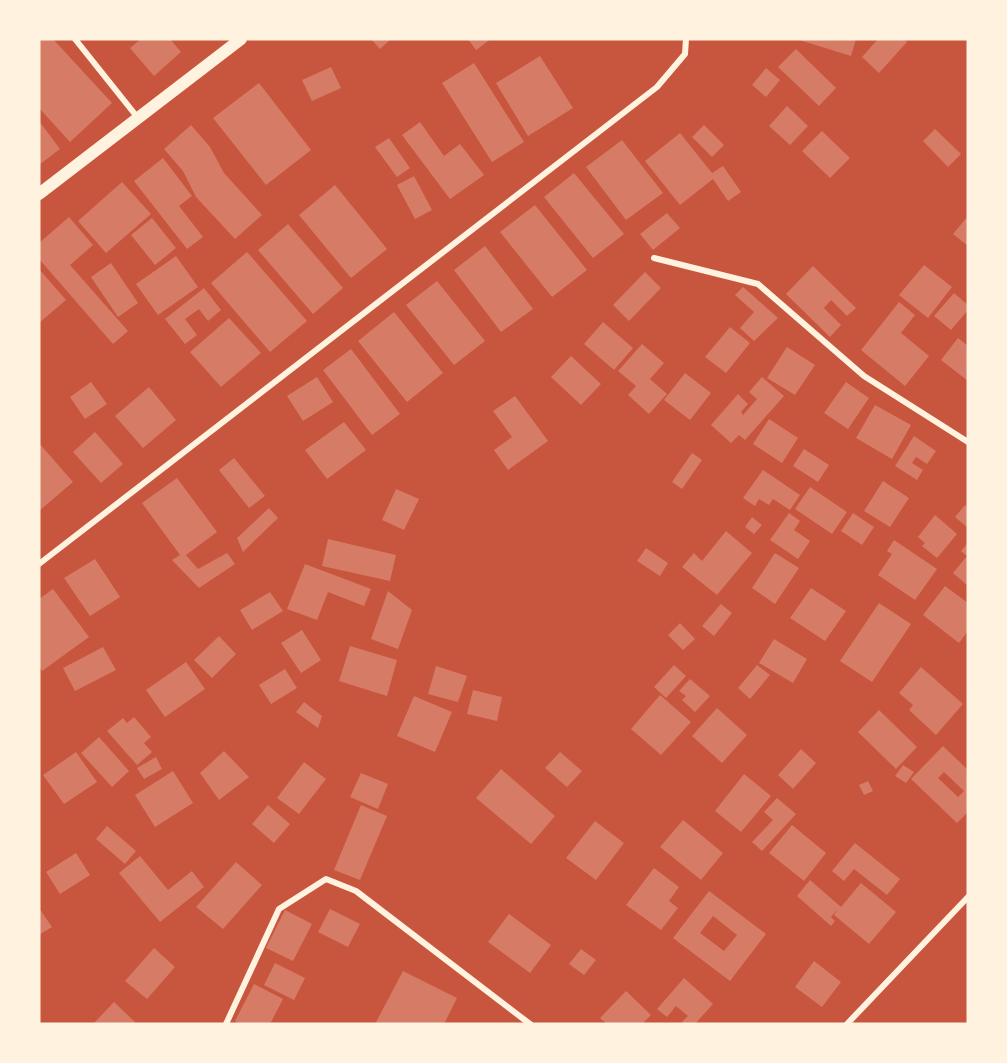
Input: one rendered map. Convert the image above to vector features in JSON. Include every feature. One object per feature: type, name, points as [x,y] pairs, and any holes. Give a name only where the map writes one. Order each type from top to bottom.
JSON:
[{"type":"main road","points":[[39,194],[241,39]]},
{"type":"street","points":[[75,39],[138,118]]},
{"type":"street","points":[[39,564],[657,87],[685,54],[686,39]]},
{"type":"street","points":[[654,258],[758,284],[864,376],[968,442]]},
{"type":"street","points":[[226,1024],[279,909],[326,879],[356,891],[530,1024]]},
{"type":"street","points":[[847,1024],[968,897]]},
{"type":"building","points":[[39,39],[53,39],[112,103],[70,142],[39,108]]},
{"type":"building","points":[[141,39],[170,39],[181,52],[154,76],[130,48]]},
{"type":"building","points":[[371,39],[391,39],[380,49]]},
{"type":"building","points":[[468,39],[491,39],[476,50]]},
{"type":"building","points":[[796,39],[856,39],[851,56]]},
{"type":"building","points":[[878,39],[904,39],[907,42],[879,73],[862,57]]},
{"type":"building","points":[[796,49],[836,88],[819,106],[778,67]]},
{"type":"building","points":[[540,56],[573,108],[528,136],[496,83]]},
{"type":"building","points":[[474,63],[524,142],[492,162],[442,83]]},
{"type":"building","points":[[331,67],[341,88],[312,101],[302,80]]},
{"type":"building","points":[[766,68],[780,80],[766,97],[752,85]]},
{"type":"building","points":[[259,83],[311,150],[266,185],[213,118]]},
{"type":"building","points":[[787,106],[808,126],[790,145],[769,126]]},
{"type":"building","points":[[39,121],[60,149],[39,165]]},
{"type":"building","points":[[420,122],[444,156],[460,144],[484,175],[450,199],[402,135]]},
{"type":"building","points":[[191,125],[210,147],[224,173],[262,215],[235,239],[196,197],[183,171],[164,149]]},
{"type":"building","points":[[704,125],[724,145],[712,157],[692,137]]},
{"type":"building","points":[[935,129],[961,154],[948,167],[923,141]]},
{"type":"building","points":[[822,131],[850,158],[830,178],[802,151]]},
{"type":"building","points":[[680,133],[712,173],[723,166],[741,192],[728,201],[713,179],[680,205],[645,161]]},
{"type":"building","points":[[389,138],[410,168],[397,177],[375,147]]},
{"type":"building","points":[[622,140],[663,193],[626,220],[586,167]]},
{"type":"building","points":[[163,158],[192,196],[179,206],[203,237],[187,249],[134,181]]},
{"type":"building","points":[[574,173],[624,234],[593,258],[544,197]]},
{"type":"building","points":[[414,176],[432,210],[415,219],[397,185]]},
{"type":"building","points":[[122,182],[151,214],[106,253],[78,221]]},
{"type":"building","points":[[335,185],[387,249],[351,278],[299,215]]},
{"type":"building","points":[[535,205],[587,270],[552,297],[500,232]]},
{"type":"building","points":[[667,213],[680,228],[653,250],[640,234]]},
{"type":"building","points":[[968,216],[968,246],[953,234]]},
{"type":"building","points":[[69,217],[93,245],[70,265],[128,331],[113,344],[39,259],[39,243]]},
{"type":"building","points":[[152,218],[176,248],[155,265],[131,235]]},
{"type":"building","points":[[288,224],[343,288],[313,314],[258,250]]},
{"type":"building","points":[[485,246],[533,309],[501,332],[454,270]]},
{"type":"building","points":[[247,252],[307,321],[270,352],[211,283]]},
{"type":"building","points":[[176,256],[198,287],[158,315],[136,284]]},
{"type":"building","points":[[111,263],[138,303],[118,317],[91,277]]},
{"type":"building","points":[[924,265],[952,287],[928,318],[899,295]]},
{"type":"building","points":[[813,266],[856,308],[847,316],[831,300],[824,308],[841,325],[830,337],[786,294]]},
{"type":"building","points":[[39,269],[66,300],[39,323]]},
{"type":"building","points":[[645,272],[661,288],[629,321],[613,305]]},
{"type":"building","points":[[437,281],[485,341],[454,365],[406,305]]},
{"type":"building","points":[[743,287],[778,318],[754,341],[740,328],[754,312],[735,295]]},
{"type":"building","points":[[204,288],[221,310],[208,321],[199,309],[185,319],[197,335],[185,344],[165,319]]},
{"type":"building","points":[[954,293],[968,305],[968,310],[951,330],[934,316]]},
{"type":"building","points":[[899,302],[915,315],[901,333],[929,356],[905,386],[861,350]]},
{"type":"building","points":[[394,312],[443,373],[407,402],[358,341]]},
{"type":"building","points":[[229,318],[261,353],[221,387],[190,352]]},
{"type":"building","points":[[603,322],[633,348],[614,370],[584,344]]},
{"type":"building","points":[[730,327],[750,343],[726,373],[705,357]]},
{"type":"building","points":[[958,338],[968,346],[968,381],[941,360]]},
{"type":"building","points":[[642,344],[664,363],[650,379],[667,394],[649,414],[628,395],[636,386],[618,371]]},
{"type":"building","points":[[787,347],[815,365],[795,395],[767,378]]},
{"type":"building","points":[[351,349],[400,414],[372,435],[323,370]]},
{"type":"building","points":[[571,356],[601,384],[581,405],[551,377]]},
{"type":"building","points":[[685,373],[711,393],[690,420],[664,400]]},
{"type":"building","points":[[317,377],[333,402],[303,421],[287,396]]},
{"type":"building","points":[[762,377],[784,396],[745,440],[739,435],[731,443],[711,425],[738,394],[748,404],[741,412],[743,415],[757,399],[749,392]]},
{"type":"building","points":[[91,382],[107,404],[85,419],[70,397]]},
{"type":"building","points":[[846,382],[869,398],[848,429],[824,413]]},
{"type":"building","points":[[149,387],[176,420],[143,448],[115,416]]},
{"type":"building","points":[[515,396],[548,441],[508,470],[494,450],[512,437],[493,411]]},
{"type":"building","points":[[875,405],[911,425],[892,459],[856,438]]},
{"type":"building","points":[[769,419],[798,438],[782,463],[753,444]]},
{"type":"building","points":[[344,422],[366,450],[327,479],[305,450]]},
{"type":"building","points":[[95,432],[123,464],[101,483],[73,452]]},
{"type":"building","points":[[914,436],[936,451],[927,464],[916,457],[912,463],[923,470],[917,480],[895,466]]},
{"type":"building","points":[[39,443],[73,482],[39,511]]},
{"type":"building","points":[[804,449],[829,465],[818,482],[793,466]]},
{"type":"building","points":[[692,453],[702,460],[682,489],[672,482]]},
{"type":"building","points":[[234,458],[265,496],[249,508],[219,470]]},
{"type":"building","points":[[763,470],[800,495],[790,510],[773,499],[769,505],[759,499],[755,506],[743,498]]},
{"type":"building","points":[[177,478],[217,532],[186,555],[198,569],[227,553],[235,564],[199,588],[172,560],[180,555],[142,503]]},
{"type":"building","points":[[883,481],[909,498],[890,527],[864,511]]},
{"type":"building","points":[[810,487],[847,512],[832,534],[795,509]]},
{"type":"building","points":[[396,489],[419,499],[404,530],[382,520]]},
{"type":"building","points":[[965,505],[968,508],[968,528],[955,517]]},
{"type":"building","points":[[269,508],[278,518],[243,552],[237,538]]},
{"type":"building","points":[[789,513],[800,521],[794,530],[810,541],[798,559],[770,540]]},
{"type":"building","points":[[853,513],[874,527],[862,545],[841,531]]},
{"type":"building","points":[[935,515],[957,534],[937,558],[922,546],[925,543],[918,537]]},
{"type":"building","points":[[752,517],[762,525],[754,534],[745,527]]},
{"type":"building","points":[[726,531],[752,553],[717,595],[682,567],[694,553],[702,561]]},
{"type":"building","points":[[328,539],[396,555],[390,581],[322,566]]},
{"type":"building","points":[[894,540],[937,569],[915,600],[878,575],[892,554],[887,551]]},
{"type":"building","points":[[968,543],[968,586],[953,573],[967,556],[961,551]]},
{"type":"building","points":[[646,548],[668,563],[660,576],[637,561]]},
{"type":"building","points":[[775,553],[799,568],[775,604],[752,588]]},
{"type":"building","points":[[95,559],[120,597],[90,616],[64,578]]},
{"type":"building","points":[[305,564],[371,589],[364,606],[328,592],[317,620],[287,609]]},
{"type":"building","points":[[945,586],[968,603],[968,631],[959,643],[923,615]]},
{"type":"building","points":[[811,588],[846,611],[825,641],[790,618]]},
{"type":"building","points":[[53,589],[89,637],[42,671],[39,666],[39,599]]},
{"type":"building","points":[[388,591],[412,610],[398,649],[371,639]]},
{"type":"building","points":[[270,592],[283,611],[252,630],[240,610]]},
{"type":"building","points":[[879,603],[911,624],[872,682],[840,661]]},
{"type":"building","points":[[721,604],[732,613],[714,636],[702,626]]},
{"type":"building","points":[[680,623],[695,639],[683,650],[668,635]]},
{"type":"building","points":[[302,630],[321,660],[301,673],[281,643]]},
{"type":"building","points":[[219,636],[236,654],[212,678],[194,660]]},
{"type":"building","points":[[774,639],[807,659],[793,683],[759,663]]},
{"type":"building","points":[[350,646],[397,660],[387,696],[339,681]]},
{"type":"building","points":[[103,647],[116,670],[75,691],[63,668]]},
{"type":"building","points":[[186,662],[205,689],[165,717],[146,690]]},
{"type":"building","points":[[674,665],[686,676],[666,698],[654,687]]},
{"type":"building","points":[[757,665],[770,675],[750,699],[738,688]]},
{"type":"building","points":[[436,666],[467,676],[458,702],[428,694]]},
{"type":"building","points":[[921,667],[963,704],[936,735],[909,710],[913,705],[899,693]]},
{"type":"building","points":[[285,669],[297,688],[271,704],[259,685]]},
{"type":"building","points":[[690,679],[710,696],[695,712],[682,700],[686,696],[679,691]]},
{"type":"building","points":[[473,690],[502,697],[497,721],[467,714]]},
{"type":"building","points":[[660,695],[691,722],[661,755],[631,729]]},
{"type":"building","points":[[414,696],[452,712],[435,752],[397,736]]},
{"type":"building","points":[[304,702],[322,716],[318,728],[296,712]]},
{"type":"building","points":[[717,708],[747,735],[722,763],[692,736]]},
{"type":"building","points":[[879,710],[917,747],[896,769],[858,732]]},
{"type":"building","points":[[134,717],[151,737],[144,743],[152,752],[137,765],[107,731],[123,718],[127,723]]},
{"type":"building","points":[[99,737],[129,771],[112,787],[81,753]]},
{"type":"building","points":[[943,746],[968,770],[968,812],[957,823],[911,779]],"holes":[[[944,772],[964,791],[958,797],[938,778]]]},
{"type":"building","points":[[801,749],[816,763],[793,789],[778,775]]},
{"type":"building","points":[[224,751],[249,777],[219,800],[200,773]]},
{"type":"building","points":[[76,752],[97,782],[64,804],[43,775]]},
{"type":"building","points":[[560,752],[582,771],[567,787],[545,768]]},
{"type":"building","points":[[156,757],[162,769],[144,779],[137,768]]},
{"type":"building","points":[[304,762],[326,779],[299,814],[277,798]]},
{"type":"building","points":[[903,765],[914,772],[906,783],[895,776]]},
{"type":"building","points":[[501,769],[555,816],[531,844],[476,798]]},
{"type":"building","points":[[173,771],[193,803],[155,827],[135,795]]},
{"type":"building","points":[[361,773],[388,784],[378,809],[350,797]]},
{"type":"building","points":[[744,774],[771,796],[741,832],[715,811]]},
{"type":"building","points":[[868,781],[873,791],[864,795],[859,785]]},
{"type":"building","points":[[777,798],[796,814],[762,851],[752,842],[773,820],[764,812]]},
{"type":"building","points":[[268,805],[290,824],[274,843],[252,824]]},
{"type":"building","points":[[361,805],[387,816],[360,880],[334,870]]},
{"type":"building","points":[[683,820],[723,853],[701,880],[660,847]]},
{"type":"building","points":[[595,821],[624,843],[596,880],[566,858]]},
{"type":"building","points":[[792,825],[826,853],[804,881],[769,853]]},
{"type":"building","points":[[107,826],[136,851],[125,864],[96,839]]},
{"type":"building","points":[[855,843],[900,879],[887,895],[854,869],[844,881],[832,871]]},
{"type":"building","points":[[76,853],[90,875],[60,894],[46,872]]},
{"type":"building","points":[[140,856],[168,890],[192,871],[204,887],[160,922],[119,873]]},
{"type":"building","points":[[236,862],[262,885],[223,929],[196,907]]},
{"type":"building","points":[[654,868],[679,887],[669,901],[678,908],[661,930],[626,905]]},
{"type":"building","points":[[810,880],[841,907],[861,883],[896,912],[869,944],[834,915],[838,909],[831,917],[835,921],[831,926],[797,896]]},
{"type":"building","points":[[709,891],[766,934],[730,981],[673,938]],"holes":[[[713,916],[737,935],[724,951],[700,933]]]},
{"type":"building","points":[[39,908],[52,927],[39,935]]},
{"type":"building","points":[[330,909],[360,924],[348,947],[318,932]]},
{"type":"building","points":[[285,910],[312,924],[293,961],[266,948]]},
{"type":"building","points":[[509,914],[551,945],[530,973],[488,942]]},
{"type":"building","points":[[154,948],[175,967],[147,999],[125,981]]},
{"type":"building","points":[[581,949],[596,960],[584,975],[569,964]]},
{"type":"building","points":[[814,961],[841,982],[822,1007],[795,987]]},
{"type":"building","points":[[275,963],[305,978],[294,1000],[264,985]]},
{"type":"building","points":[[403,971],[457,998],[444,1024],[375,1024]]},
{"type":"building","points":[[684,978],[713,1004],[695,1024],[680,1024],[688,1016],[676,1006],[667,1017],[657,1009]]},
{"type":"building","points":[[254,984],[283,999],[270,1024],[240,1024],[235,1021]]},
{"type":"building","points":[[626,991],[651,1015],[642,1024],[607,1024],[600,1018]]},
{"type":"building","points":[[114,1002],[137,1024],[93,1024]]}]
